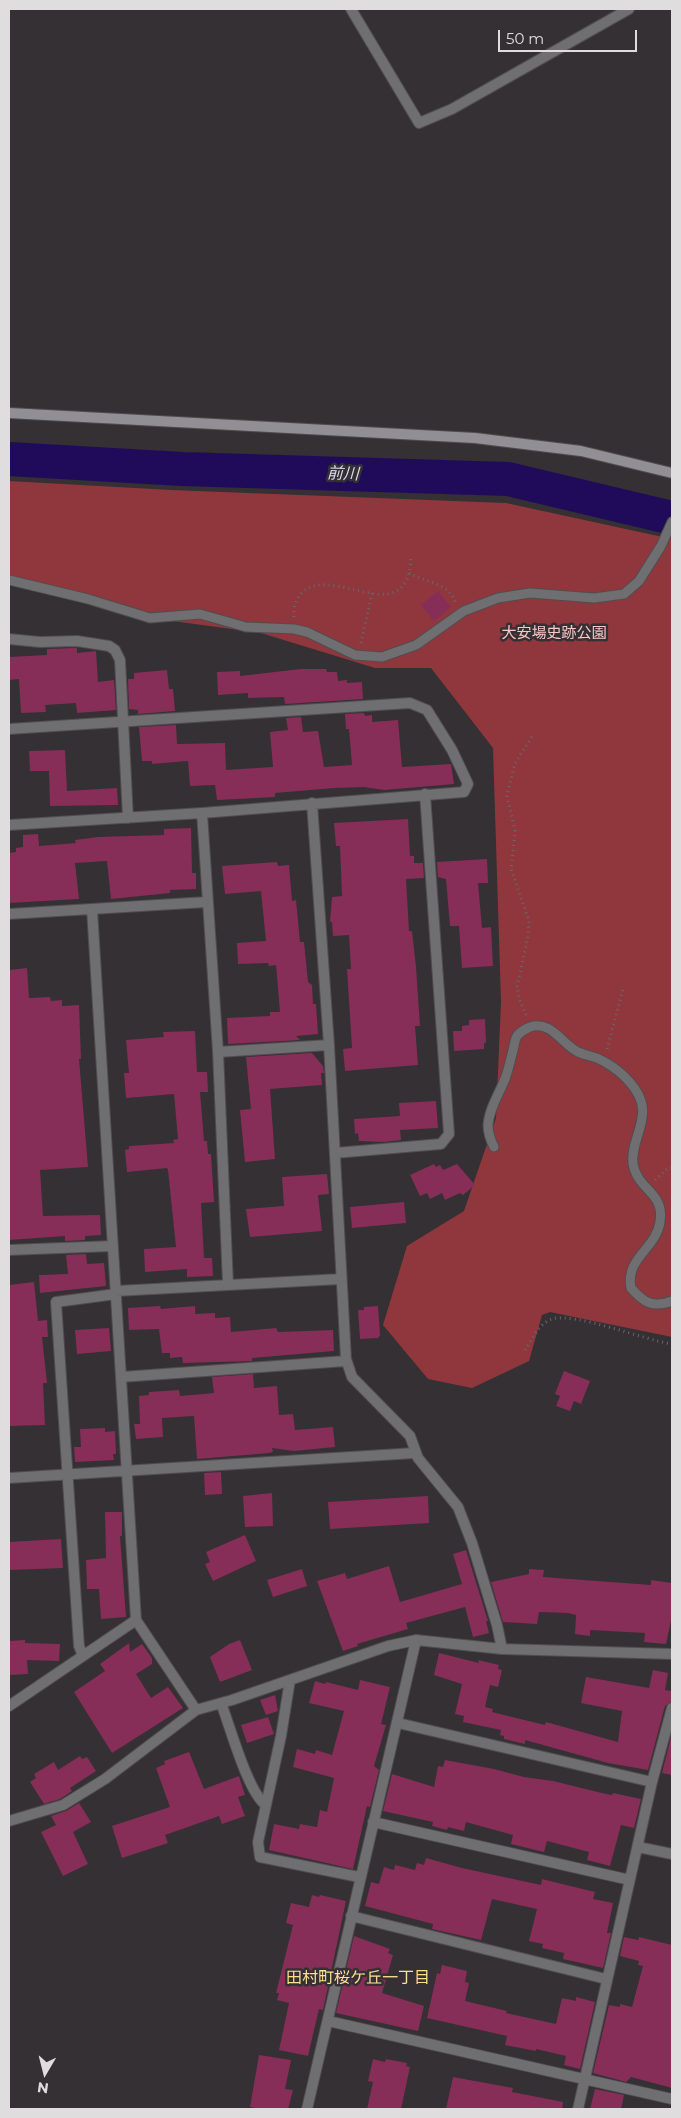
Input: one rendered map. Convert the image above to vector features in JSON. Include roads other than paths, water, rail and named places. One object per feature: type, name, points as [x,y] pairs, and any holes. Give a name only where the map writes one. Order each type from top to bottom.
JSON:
[{"type":"street","points":[[351,9],[419,123],[452,109],[629,9]]},
{"type":"street","points":[[9,413],[475,438],[581,451],[672,473]]},
{"type":"street","points":[[9,639],[40,642],[77,641],[109,646],[115,650],[120,660],[128,818]]},
{"type":"street","points":[[9,729],[410,703],[426,710],[452,750],[468,784],[464,792],[202,813],[9,825]]},
{"type":"street","points":[[335,1153],[441,1144],[449,1134],[425,794]]},
{"type":"street","points":[[312,803],[330,1045],[346,1360],[352,1377],[410,1436],[415,1453],[458,1507],[472,1543],[497,1625],[502,1649]]},
{"type":"street","points":[[202,813],[218,1052],[228,1284]]},
{"type":"street","points":[[9,914],[207,902]]},
{"type":"street","points":[[92,909],[136,1620],[196,1710]]},
{"type":"street","points":[[218,1052],[330,1045]]},
{"type":"street","points":[[9,1250],[113,1246]]},
{"type":"street","points":[[83,1656],[79,1646],[56,1302],[116,1292],[228,1284],[341,1279]]},
{"type":"street","points":[[121,1377],[346,1360]]},
{"type":"street","points":[[9,1478],[128,1469],[415,1453]]},
{"type":"street","points":[[9,1706],[136,1620]]},
{"type":"street","points":[[307,2109],[359,1877],[398,1723],[416,1640]]},
{"type":"street","points":[[9,1820],[63,1805],[105,1779],[196,1710],[388,1646],[416,1640],[502,1649],[672,1654]]},
{"type":"street","points":[[290,1680],[258,1842],[260,1857],[359,1877]]},
{"type":"street","points":[[221,1703],[251,1785],[261,1802],[266,1806]]},
{"type":"street","points":[[578,2109],[652,1782],[672,1708]]},
{"type":"street","points":[[398,1723],[652,1782]]},
{"type":"street","points":[[373,1822],[630,1880]]},
{"type":"street","points":[[638,1847],[672,1854]]},
{"type":"street","points":[[351,1916],[606,1979]]},
{"type":"street","points":[[328,2021],[672,2099]]},
{"type":"lane","points":[[9,580],[88,599],[150,618],[200,614],[246,627],[294,629],[307,632],[358,655],[382,656],[406,650],[475,606],[517,594],[538,593],[606,598],[624,594],[639,581],[661,546],[672,522]]},
{"type":"lane","points":[[494,1147],[488,1127],[492,1109],[505,1079],[517,1036],[532,1026],[552,1031],[578,1052],[604,1062],[628,1081],[637,1091],[642,1103],[639,1135],[633,1162],[640,1182],[659,1201],[661,1221],[655,1238],[631,1271],[631,1288],[648,1304],[658,1305],[672,1301]]},
{"type":"waterway","name":"前川","points":[[9,459],[182,469],[508,479],[672,518]]},
{"type":"district","name":"田村町桜ケ丘一丁目","points":[[358,1978]]},
{"type":"park label","name":"大安場史跡公園","points":[[554,634]]}]
